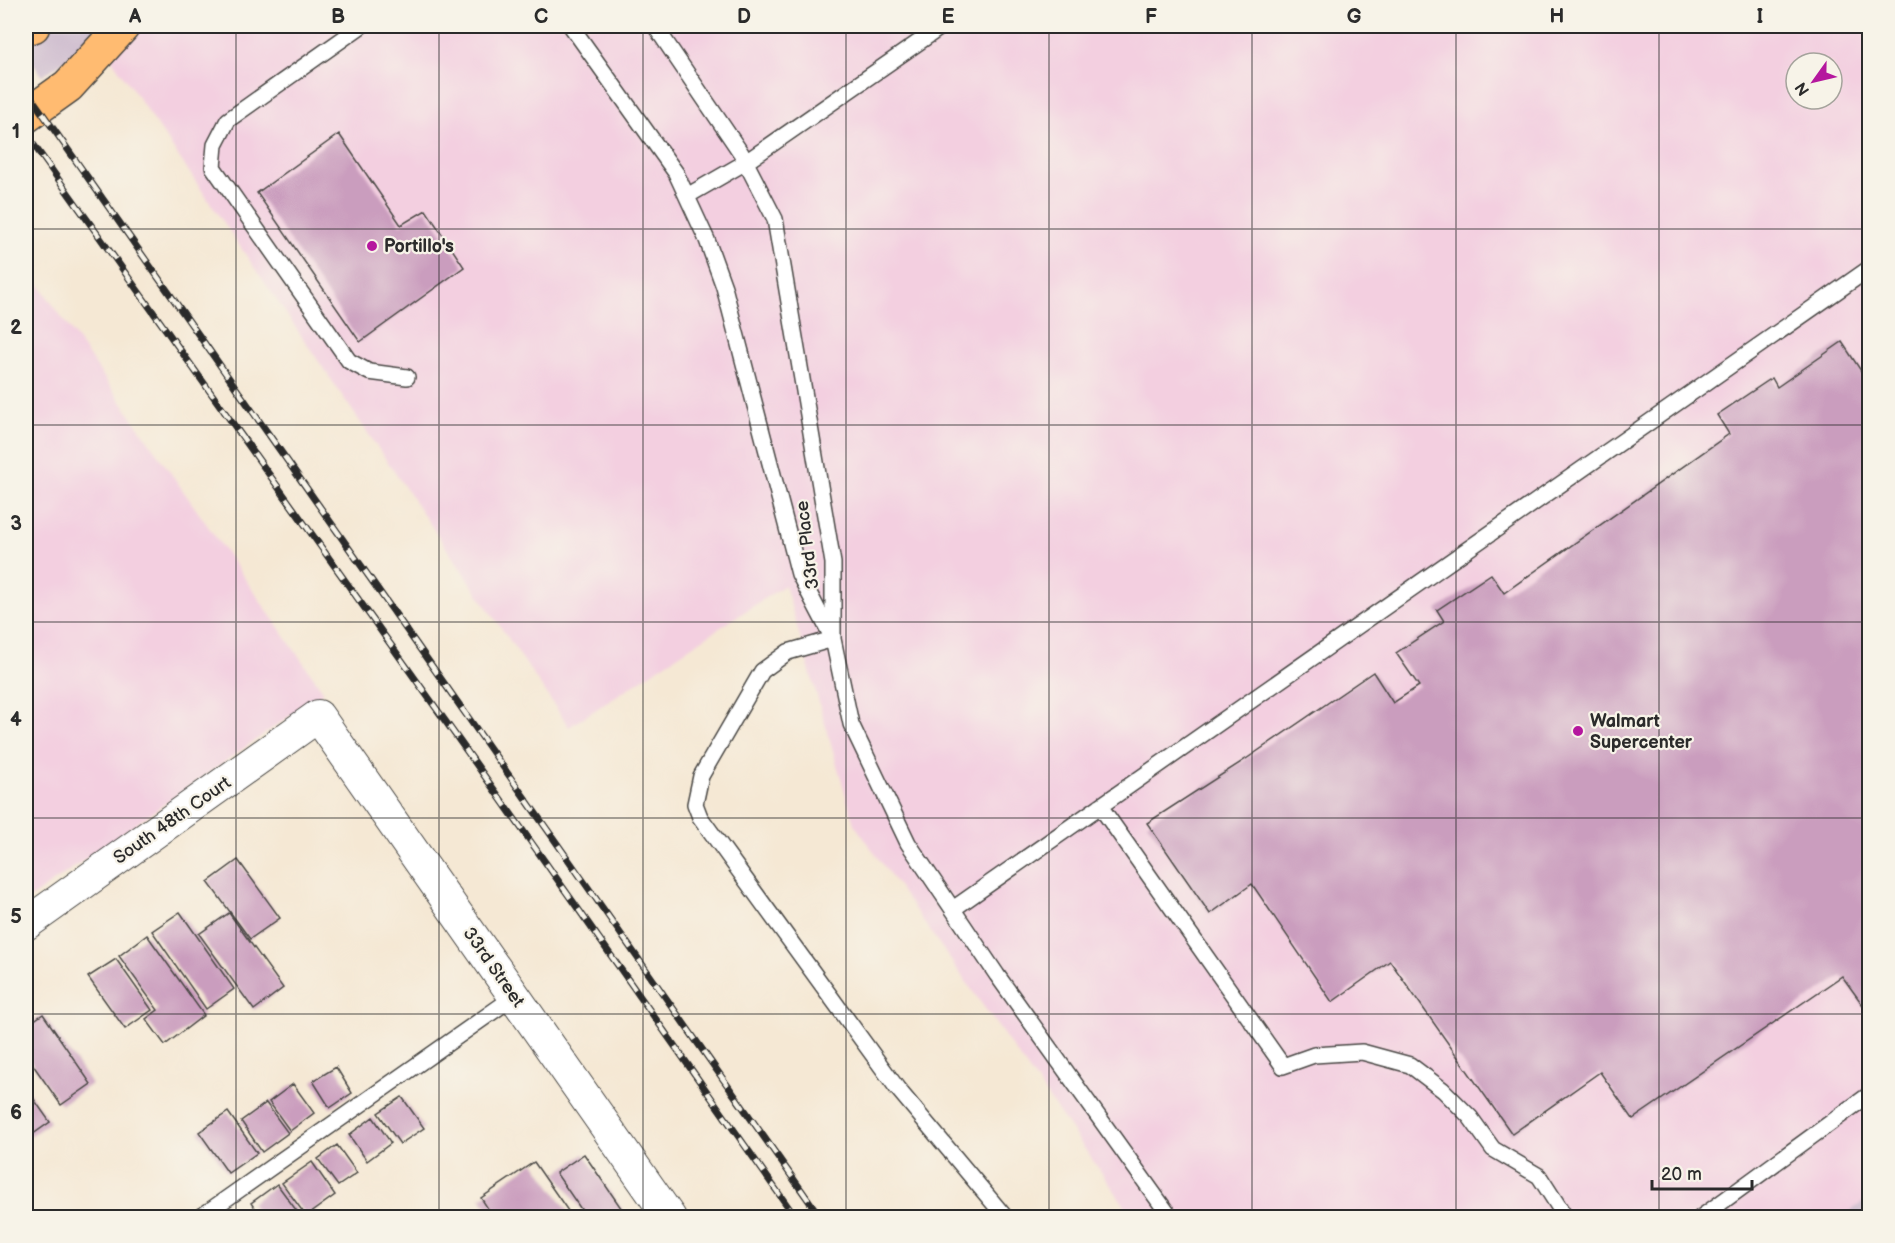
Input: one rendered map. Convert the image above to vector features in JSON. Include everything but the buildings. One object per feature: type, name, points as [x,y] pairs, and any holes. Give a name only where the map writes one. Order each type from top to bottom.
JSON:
[{"type":"main road","points":[[26,28],[33,26]]},
{"type":"main road","points":[[26,116],[68,86],[123,26]]},
{"type":"street","name":"South 48th Court","points":[[26,924],[318,716]]},
{"type":"street","name":"33rd Street","points":[[318,716],[670,1218]]},
{"type":"lane","points":[[361,26],[228,120],[215,145],[213,167],[349,361],[369,372],[407,377]]},
{"type":"lane","name":"33rd Place","points":[[571,26],[676,173],[707,240],[724,287],[800,574],[833,639]]},
{"type":"lane","name":"33rd Place","points":[[656,26],[746,162],[775,219],[833,563],[833,639]]},
{"type":"lane","points":[[687,196],[746,162],[942,26]]},
{"type":"lane","points":[[953,909],[1869,268]]},
{"type":"lane","points":[[1006,1218],[897,1088],[700,817],[695,804],[700,776],[762,671],[788,652],[833,639],[851,724],[908,843],[997,975],[1171,1218]]},
{"type":"lane","points":[[1100,806],[1283,1066],[1314,1055],[1362,1052],[1410,1065],[1443,1090],[1470,1117],[1493,1149],[1539,1176],[1566,1218]]},
{"type":"lane","points":[[199,1218],[515,996]]},
{"type":"lane","points":[[1700,1218],[1869,1094]]},
{"type":"shaded area","points":[[26,26],[118,26],[42,76],[26,52]]},
{"type":"shaded area","points":[[118,26],[1869,26],[1869,1198],[1842,1218],[1133,1217],[854,824],[785,585],[569,727],[98,39]]},
{"type":"shaded area","points":[[26,266],[324,692],[26,901]]},
{"type":"shaded area","points":[[1869,1198],[1869,1217],[1842,1217]]},
{"type":"railway","points":[[26,90],[821,1218]]},
{"type":"railway","points":[[26,134],[476,764],[796,1218]]},
{"type":"place","name":"Portillo's","points":[[372,246]]},
{"type":"place","name":"Walmart Supercenter","points":[[1578,731]]}]
